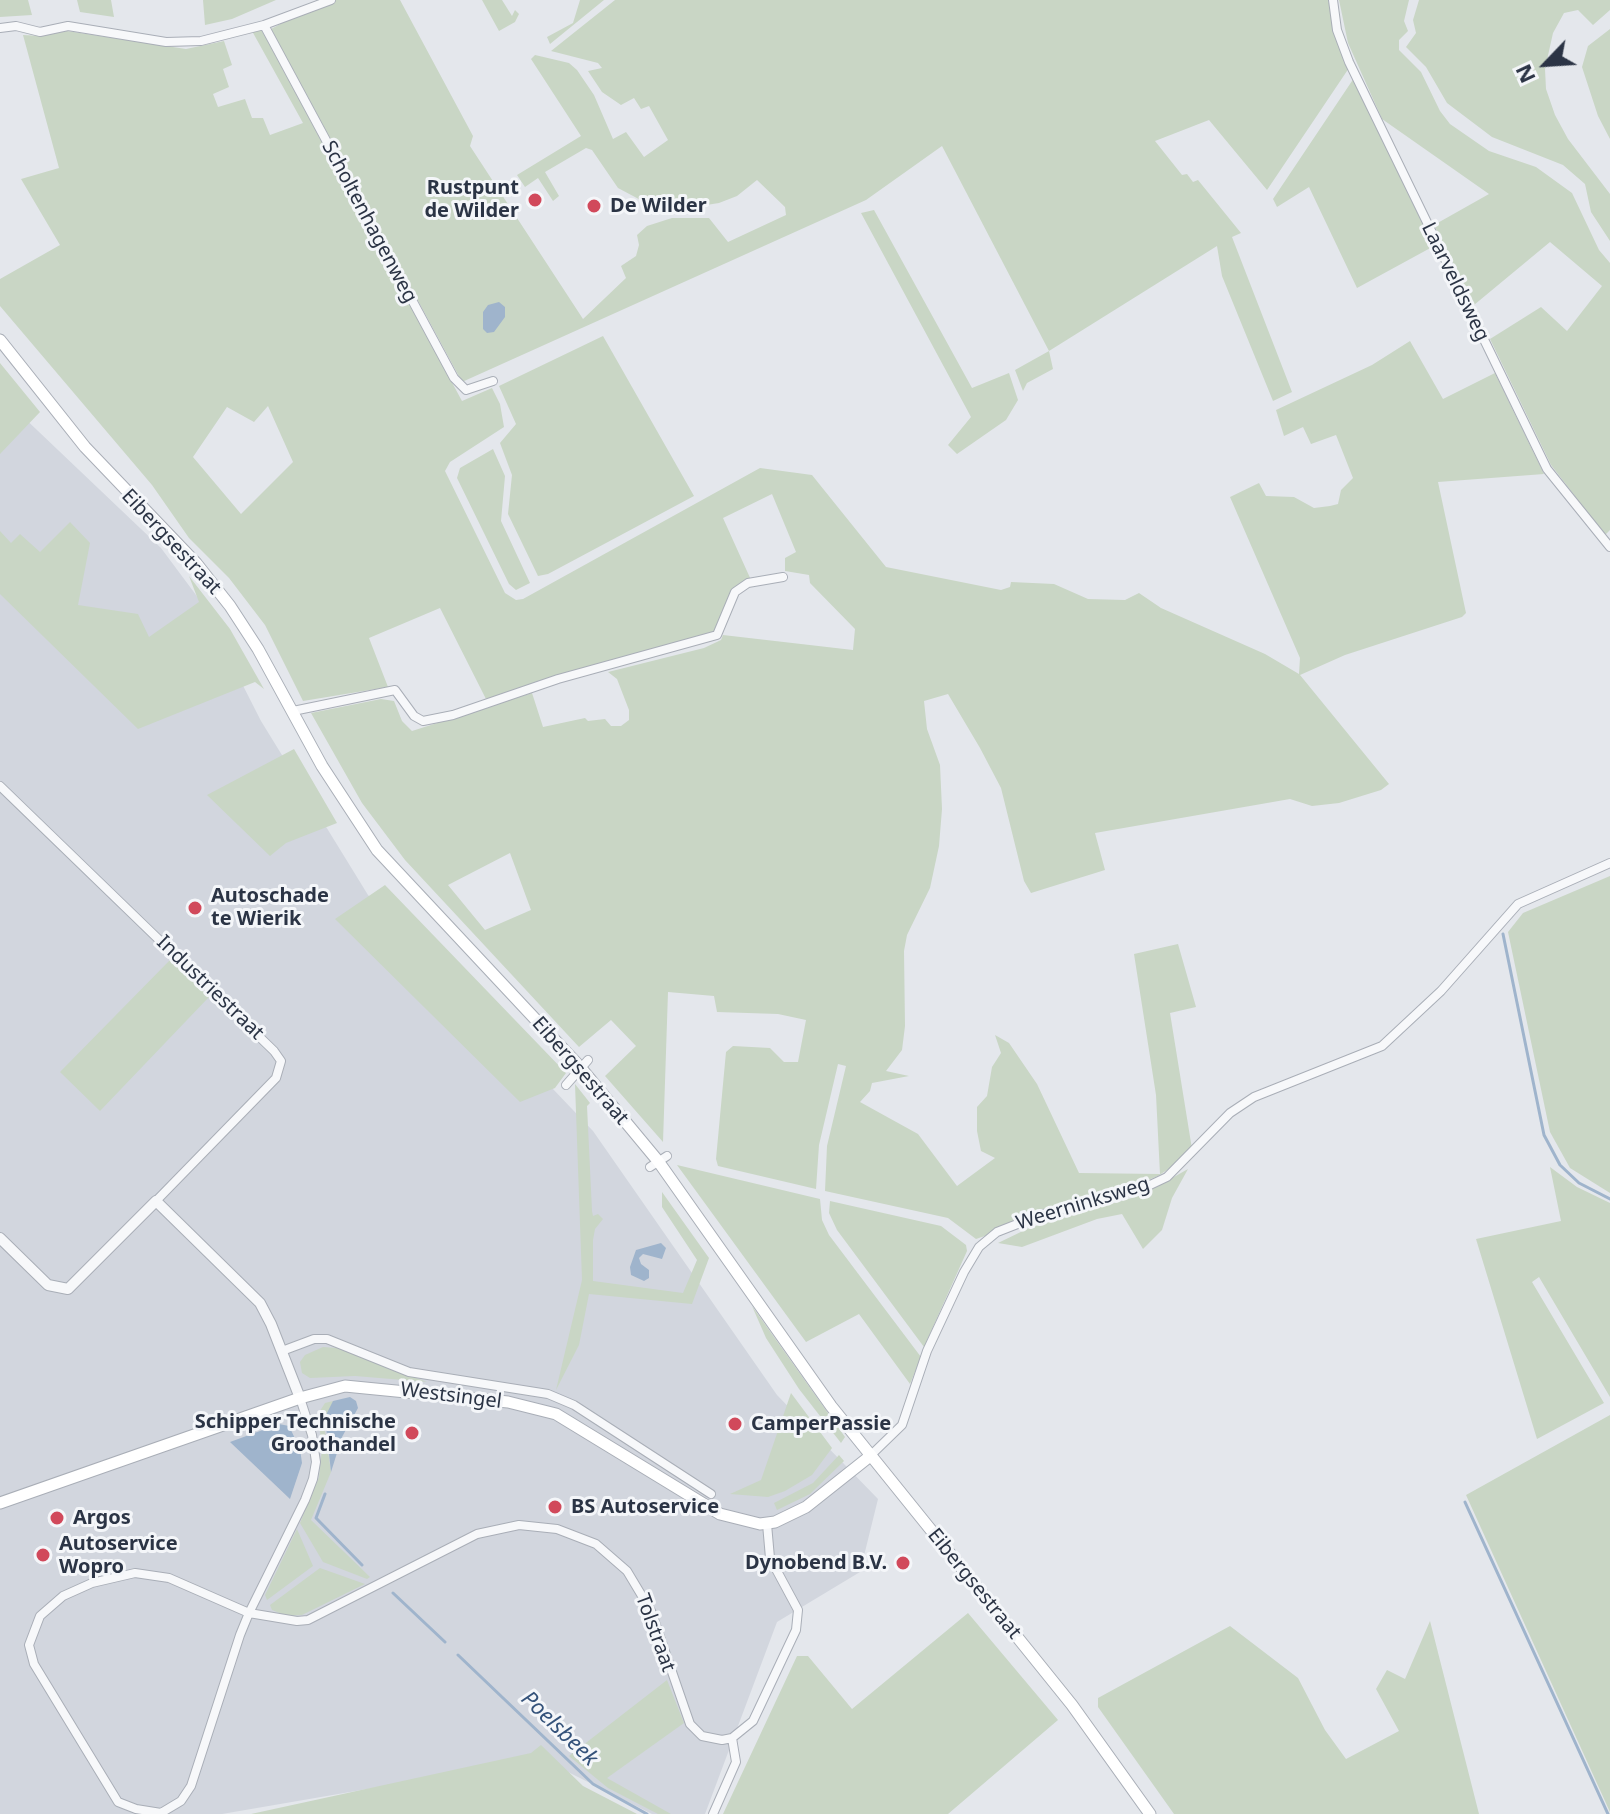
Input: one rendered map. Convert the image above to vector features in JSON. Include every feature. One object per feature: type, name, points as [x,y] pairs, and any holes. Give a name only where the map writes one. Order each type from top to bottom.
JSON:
[{"type":"main road","name":"Eibergsestraat","points":[[0,340],[85,447],[196,563],[230,606],[322,766],[377,850],[584,1064],[658,1161],[869,1457],[1066,1697],[1150,1814]]},
{"type":"main road","name":"Westsingel","points":[[0,1503],[300,1398],[345,1386],[540,1409],[571,1422],[720,1514],[767,1524]]},
{"type":"main road","points":[[767,1524],[806,1507],[869,1457]]},
{"type":"street","points":[[0,28],[16,26],[40,32],[75,27],[184,43],[217,39],[331,0]]},
{"type":"street","name":"Laarveldsweg","points":[[1333,0],[1337,30],[1349,62],[1547,469],[1610,547]]},
{"type":"street","name":"Scholtenhagenweg","points":[[264,25],[454,378],[466,390],[493,381]]},
{"type":"street","points":[[293,711],[395,690],[414,716],[423,721],[453,715],[558,679],[717,635],[735,592],[748,583],[783,577]]},
{"type":"street","name":"Industriestraat","points":[[0,786],[281,1061],[276,1078],[68,1289],[48,1285],[0,1238]]},
{"type":"street","name":"Weerninksweg","points":[[869,1457],[902,1425],[927,1351],[964,1272],[979,1247],[997,1232],[1043,1214],[1148,1186],[1167,1177],[1230,1113],[1254,1097],[1382,1046],[1441,991],[1518,904],[1610,863]]},
{"type":"street","points":[[566,1085],[584,1064]]},
{"type":"street","points":[[156,1201],[260,1303],[300,1398]]},
{"type":"street","name":"Westsingel","points":[[282,1351],[314,1339],[327,1339],[409,1372],[548,1394],[574,1405],[711,1494]]},
{"type":"street","name":"Tolstraat","points":[[300,1398],[312,1435],[316,1462],[313,1479],[249,1613],[191,1786],[181,1801],[161,1813],[150,1813],[118,1802],[34,1664],[29,1645],[40,1616],[63,1596],[92,1583],[135,1573],[169,1578],[249,1613],[282,1621],[308,1620],[477,1534],[519,1525],[557,1529],[596,1544],[627,1571],[651,1611],[690,1724],[708,1738],[732,1738]]},
{"type":"street","points":[[713,1814],[736,1762],[732,1738],[753,1721],[798,1620],[793,1599],[770,1558],[767,1524]]},
{"type":"shaded area","points":[[0,388],[17,411],[161,548],[199,599],[261,721],[368,895],[593,1131],[777,1395],[878,1499],[860,1572],[777,1622],[705,1814],[652,1814],[542,1759],[222,1814],[0,1814]]},
{"type":"green space","points":[[0,0],[28,0],[32,15],[0,17]]},
{"type":"green space","points":[[77,0],[111,0],[114,17],[80,12]]},
{"type":"green space","points":[[203,0],[276,0],[232,19],[205,25]]},
{"type":"green space","points":[[325,0],[400,0],[473,136],[470,146],[583,319],[626,278],[621,266],[636,256],[639,245],[637,235],[647,226],[672,218],[709,218],[728,242],[786,215],[785,207],[757,180],[737,196],[719,203],[681,209],[650,205],[618,188],[592,150],[586,148],[545,172],[559,196],[553,201],[538,178],[525,187],[517,175],[581,136],[531,59],[535,55],[569,63],[577,70],[594,95],[613,139],[626,132],[644,157],[668,140],[649,106],[641,109],[634,98],[621,105],[602,92],[588,71],[602,68],[598,63],[551,51],[615,0],[1328,0],[1349,68],[1267,190],[1209,120],[1155,141],[1182,175],[1187,174],[1193,182],[1198,180],[1241,233],[1232,237],[1292,392],[1273,401],[1222,276],[1217,246],[1049,351],[942,146],[866,200],[462,382],[271,29]]},
{"type":"green space","points":[[482,0],[502,0],[512,16],[515,10],[519,14],[515,22],[499,31]]},
{"type":"green space","points":[[580,0],[604,0],[550,44],[547,37],[573,23]]},
{"type":"green space","points":[[1339,0],[1409,0],[1404,21],[1408,31],[1399,40],[1399,50],[1421,72],[1440,111],[1450,124],[1489,151],[1536,167],[1572,193],[1599,250],[1610,263],[1610,530],[1605,535],[1551,465],[1490,339],[1541,307],[1567,331],[1602,286],[1550,242],[1474,305],[1434,225],[1489,194],[1382,119],[1348,43]]},
{"type":"green space","points":[[1419,0],[1610,0],[1610,10],[1593,25],[1578,10],[1564,13],[1553,33],[1545,69],[1546,89],[1555,115],[1568,139],[1610,194],[1610,241],[1591,212],[1585,184],[1563,165],[1492,137],[1447,103],[1426,67],[1406,47],[1416,33],[1413,20]]},
{"type":"green space","points":[[261,29],[462,401],[492,388],[500,404],[504,427],[450,462],[445,471],[505,593],[516,600],[523,599],[760,468],[812,475],[886,567],[1001,590],[1010,587],[1011,582],[1054,584],[1088,599],[1125,600],[1139,593],[1161,608],[1265,654],[1299,674],[1300,658],[1230,497],[1259,483],[1266,496],[1294,497],[1314,508],[1330,506],[1338,504],[1341,490],[1353,478],[1336,435],[1311,444],[1303,427],[1284,436],[1276,410],[1372,365],[1410,341],[1443,399],[1495,373],[1544,474],[1438,482],[1466,613],[1462,617],[1345,655],[1300,675],[1389,784],[1381,790],[1339,803],[1312,806],[1290,799],[1095,833],[1105,870],[1031,893],[1024,881],[1001,788],[980,748],[948,694],[924,701],[927,729],[940,765],[942,809],[939,846],[930,888],[907,935],[904,951],[905,1026],[902,1050],[886,1071],[909,1076],[872,1083],[870,1091],[860,1102],[918,1134],[957,1186],[995,1158],[981,1151],[977,1107],[987,1096],[992,1067],[1001,1053],[995,1035],[1009,1043],[1037,1084],[1079,1173],[1160,1174],[1156,1095],[1134,954],[1178,944],[1196,1007],[1170,1013],[1192,1149],[1173,1166],[1158,1176],[1138,1184],[976,1239],[948,1218],[825,1191],[827,1146],[846,1066],[838,1064],[819,1145],[816,1189],[718,1166],[716,1159],[726,1052],[733,1046],[770,1048],[784,1062],[798,1062],[806,1020],[778,1014],[717,1012],[714,996],[668,992],[663,1142],[605,1076],[636,1046],[611,1020],[579,1047],[405,860],[362,803],[311,713],[381,699],[394,701],[402,721],[412,731],[532,693],[543,727],[585,718],[588,721],[605,719],[611,726],[621,726],[629,720],[629,710],[617,679],[608,672],[704,648],[721,640],[723,635],[853,650],[855,629],[810,583],[809,575],[785,571],[785,558],[796,552],[772,494],[723,518],[751,580],[746,581],[716,631],[486,699],[440,608],[369,638],[388,687],[303,701],[265,625],[229,578],[189,538],[152,485],[0,306],[0,279],[60,245],[21,179],[59,168],[23,35],[41,36],[67,31],[186,49],[224,41],[232,65],[223,69],[229,87],[213,94],[218,107],[245,99],[252,118],[263,118],[270,135],[303,123],[252,31]],"holes":[[[268,406],[293,462],[241,514],[193,457],[227,407],[254,422]],[[510,853],[531,910],[485,930],[448,885]]]},
{"type":"green space","points":[[1610,29],[1610,139],[1598,116],[1582,67],[1588,46]]},
{"type":"green space","points":[[1354,78],[1434,246],[1357,288],[1309,187],[1277,207],[1273,199]]},
{"type":"green space","points":[[874,210],[972,388],[1009,373],[1018,400],[1006,420],[957,454],[948,445],[971,417],[861,213]]},
{"type":"green space","points":[[603,336],[694,496],[548,574],[538,576],[508,514],[512,475],[500,443],[516,424],[499,386]]},
{"type":"green space","points":[[1049,351],[1053,369],[1027,383],[1023,391],[1015,370]]},
{"type":"green space","points":[[0,363],[40,412],[0,454]]},
{"type":"green space","points":[[493,449],[505,476],[501,521],[530,583],[516,590],[509,584],[457,478],[460,468]]},
{"type":"green space","points":[[70,522],[90,543],[78,605],[138,614],[149,637],[199,602],[189,576],[230,629],[264,689],[255,682],[138,729],[0,594],[0,531],[11,543],[20,534],[40,552]]},
{"type":"green space","points":[[294,749],[337,823],[286,843],[270,856],[207,795]]},
{"type":"green space","points":[[1610,876],[1610,1193],[1570,1168],[1550,1132],[1508,932],[1523,913]]},
{"type":"green space","points":[[385,885],[566,1073],[555,1088],[520,1102],[335,919]]},
{"type":"green space","points":[[170,960],[209,997],[100,1111],[60,1072]]},
{"type":"green space","points":[[575,1084],[590,1103],[587,1106],[592,1211],[593,1216],[598,1214],[603,1219],[595,1229],[593,1240],[593,1281],[683,1293],[697,1260],[662,1207],[662,1192],[709,1258],[692,1304],[589,1294],[579,1345],[556,1390],[582,1280]]},
{"type":"green space","points":[[677,1165],[820,1199],[822,1220],[829,1235],[921,1357],[910,1384],[859,1314],[806,1342]]},
{"type":"green space","points":[[1550,1167],[1577,1187],[1610,1203],[1610,1397],[1539,1277],[1532,1282],[1604,1403],[1537,1439],[1476,1239],[1561,1221]]},
{"type":"green space","points":[[1188,1169],[1172,1198],[1162,1230],[1143,1249],[1122,1214],[1097,1219],[1022,1247],[998,1243],[1029,1228],[1142,1195]]},
{"type":"green space","points":[[830,1201],[941,1226],[966,1245],[967,1251],[924,1347],[837,1230],[829,1213]]},
{"type":"green space","points":[[752,1306],[845,1437],[841,1443],[799,1389],[766,1338]]},
{"type":"green space","points":[[323,1347],[337,1348],[427,1382],[355,1376],[310,1378],[302,1373],[300,1362],[305,1355]]},
{"type":"green space","points":[[791,1393],[832,1448],[812,1475],[785,1491],[768,1497],[730,1494],[761,1480]]},
{"type":"green space","points":[[333,1401],[324,1425],[331,1472],[311,1520],[370,1577],[367,1579],[323,1562],[300,1523],[319,1477],[322,1449],[318,1414],[325,1403]]},
{"type":"green space","points":[[1610,1415],[1610,1812],[1466,1495]]},
{"type":"green space","points":[[839,1455],[844,1461],[810,1494],[777,1510],[774,1503],[813,1483]]},
{"type":"green space","points":[[297,1529],[313,1566],[267,1600],[265,1595]]},
{"type":"green space","points":[[320,1568],[365,1584],[302,1615],[287,1616],[272,1610],[270,1605]]},
{"type":"green space","points":[[968,1613],[1058,1720],[948,1814],[723,1814],[797,1656],[808,1656],[852,1709]]},
{"type":"green space","points":[[1430,1621],[1479,1814],[1174,1814],[1098,1707],[1098,1698],[1230,1626],[1298,1678],[1325,1730],[1346,1759],[1399,1731],[1376,1689],[1387,1670],[1405,1679]]},
{"type":"green space","points":[[667,1680],[684,1723],[607,1778],[671,1814],[658,1814],[608,1788],[569,1756]]},
{"type":"green space","points":[[541,1745],[583,1786],[637,1814],[251,1814],[531,1753]]},
{"type":"water","points":[[499,302],[505,307],[505,317],[494,332],[487,333],[483,329],[483,312],[488,305]]},
{"type":"water","points":[[661,1243],[666,1248],[662,1259],[643,1254],[639,1258],[649,1270],[649,1278],[644,1281],[631,1275],[630,1267],[636,1250]]},
{"type":"water","points":[[350,1397],[356,1401],[358,1408],[342,1437],[331,1472],[325,1417],[333,1401]]},
{"type":"water","points":[[279,1424],[289,1426],[300,1449],[302,1463],[290,1499],[230,1442]]},
{"type":"waterway","points":[[1503,934],[1544,1135],[1560,1165],[1579,1183],[1610,1199]]},
{"type":"waterway","name":"Poelsbeek","points":[[325,1494],[316,1518],[362,1565]]},
{"type":"waterway","points":[[1465,1502],[1608,1814]]},
{"type":"waterway","name":"Poelsbeek","points":[[393,1593],[445,1642]]},
{"type":"waterway","name":"Poelsbeek","points":[[458,1655],[593,1784],[647,1814]]},
{"type":"place","name":"Rustpunt de Wilder","points":[[535,200]]},
{"type":"place","name":"De Wilder","points":[[594,206]]},
{"type":"place","name":"Autoschade te Wierik","points":[[195,908]]},
{"type":"place","name":"CamperPassie","points":[[735,1424]]},
{"type":"place","name":"Schipper Technische Groothandel","points":[[412,1433]]},
{"type":"place","name":"BS Autoservice","points":[[555,1507]]},
{"type":"place","name":"Argos","points":[[57,1518]]},
{"type":"place","name":"Autoservice Wopro","points":[[43,1555]]},
{"type":"place","name":"Dynobend B.V.","points":[[903,1563]]}]
